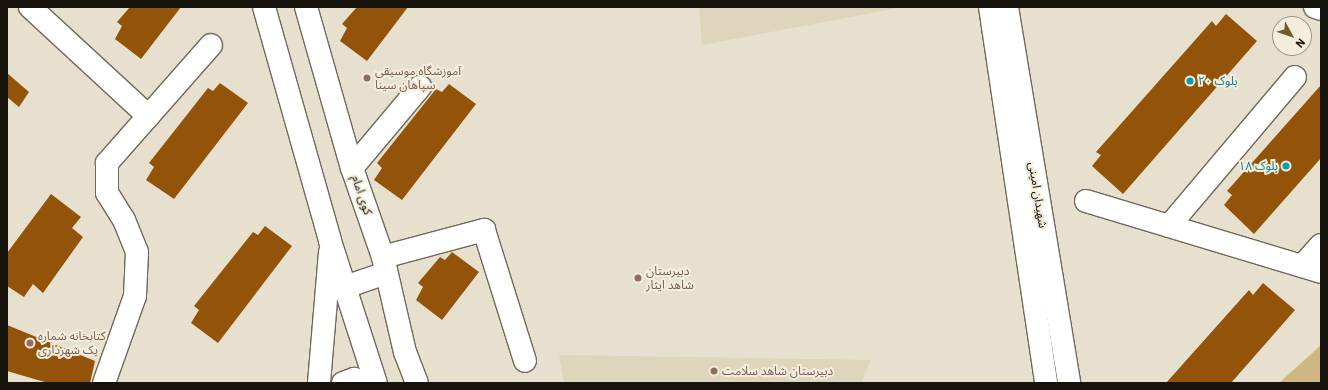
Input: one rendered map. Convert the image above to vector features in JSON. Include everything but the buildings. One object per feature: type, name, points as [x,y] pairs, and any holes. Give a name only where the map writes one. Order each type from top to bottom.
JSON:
[{"type":"street","points":[[30,7],[148,116]]},
{"type":"street","points":[[264,7],[330,241],[376,383]]},
{"type":"street","name":"کوی امام","points":[[306,7],[352,168],[385,265],[405,352],[417,383]]},
{"type":"street","name":"شهیدان امینی","points":[[990,7],[1046,383]]},
{"type":"street","name":"شهیدان امینی","points":[[1007,7],[1069,383]]},
{"type":"street","points":[[1315,7],[1321,9]]},
{"type":"street","points":[[104,383],[135,296],[137,252],[124,220],[107,193],[107,163],[211,45]]},
{"type":"street","points":[[1169,226],[1295,77]]},
{"type":"street","points":[[352,168],[420,87]]},
{"type":"street","points":[[1086,201],[1312,269],[1321,245]]},
{"type":"street","points":[[345,286],[385,265],[484,230],[525,361]]},
{"type":"street","points":[[319,383],[330,241]]},
{"type":"street","points":[[343,383],[354,379],[367,383]]},
{"type":"shaded area","points":[[699,7],[903,7],[702,45]]},
{"type":"shaded area","points":[[1321,345],[1321,383],[1279,383]]},
{"type":"shaded area","name":"دبیرستان شاهد سلامت","points":[[559,355],[871,360],[861,383],[564,383]]},
{"type":"place","name":"آموزشگاه موسیقی سپاهان سینا","points":[[367,78]]},
{"type":"place","name":"بلوک ۲۰","points":[[1190,81]]},
{"type":"place","name":"بلوک ۱۸","points":[[1286,166]]},
{"type":"place","name":"دبیرستان شاهد ایثار","points":[[638,278]]},
{"type":"place","name":"کتابخانه شماره یک شهرداری","points":[[30,343]]},
{"type":"place","name":"دبیرستان شاهد سلامت","points":[[714,371]]}]
